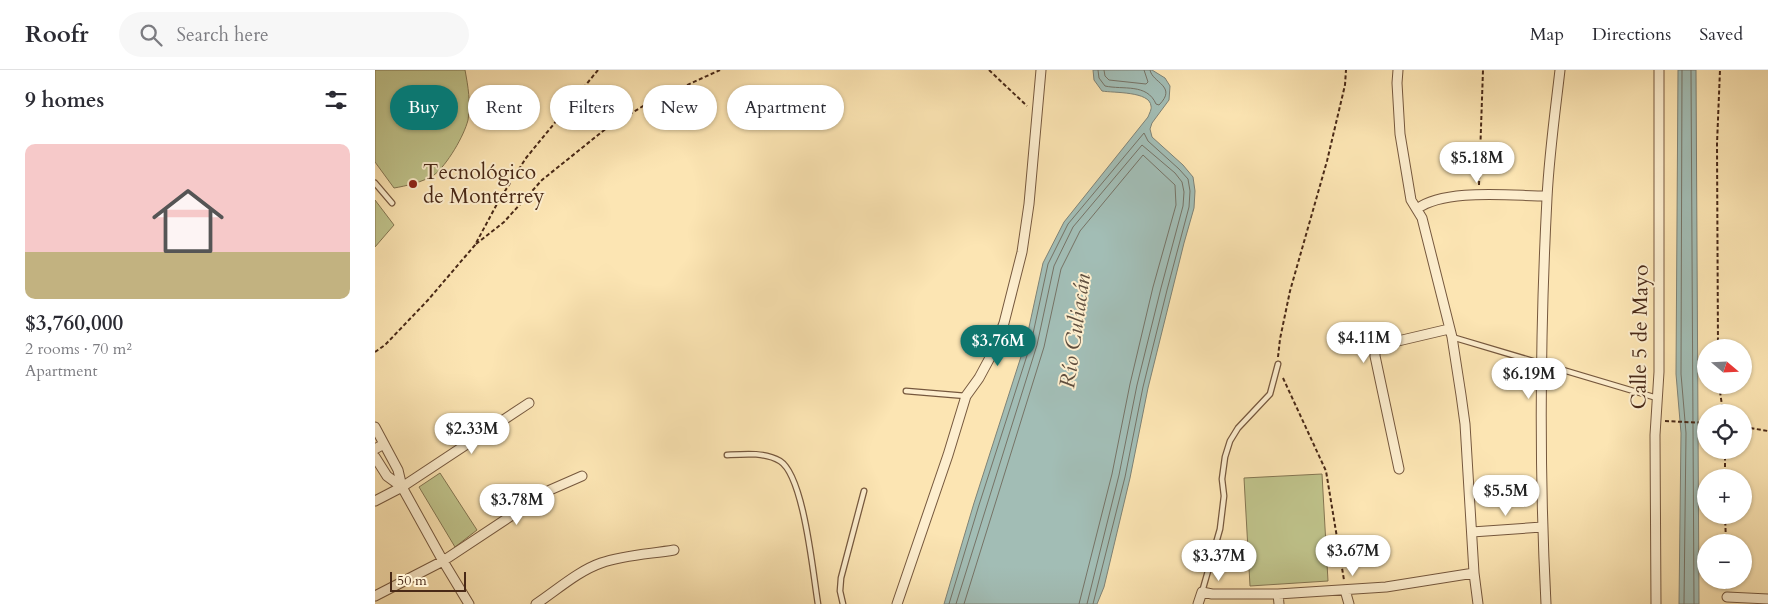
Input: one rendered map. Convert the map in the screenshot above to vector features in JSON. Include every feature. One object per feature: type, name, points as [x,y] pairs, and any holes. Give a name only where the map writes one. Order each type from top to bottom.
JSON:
[{"type":"street","points":[[897,604],[966,396],[979,378],[993,352],[1003,323],[1019,260],[1029,204],[1041,70]]},
{"type":"street","points":[[1398,70],[1400,134],[1411,200],[1422,218],[1451,333],[1465,424],[1474,573],[1478,604]]},
{"type":"street","points":[[1546,604],[1542,527],[1540,364],[1547,196],[1560,70]]},
{"type":"street","name":"Calle 5 de Mayo","points":[[1656,604],[1655,436],[1659,372],[1659,70]]},
{"type":"street","points":[[1417,209],[1425,202],[1440,198],[1479,195],[1547,196]]},
{"type":"street","points":[[1399,469],[1375,356],[1375,348],[1381,345],[1451,333]]},
{"type":"street","points":[[375,501],[402,487],[529,403]]},
{"type":"street","points":[[375,427],[398,470],[402,487],[469,604]]},
{"type":"street","points":[[375,449],[384,444]]},
{"type":"street","points":[[375,457],[387,476],[402,487]]},
{"type":"street","points":[[375,596],[443,561],[550,490],[582,476]]},
{"type":"street","points":[[1472,532],[1542,527]]},
{"type":"street","points":[[536,604],[601,563],[674,550]]},
{"type":"street","points":[[1198,604],[1202,592],[1234,599],[1277,594],[1386,587],[1474,573]]},
{"type":"street","points":[[1345,590],[1349,604]]},
{"type":"street","points":[[1277,594],[1279,604]]},
{"type":"street","points":[[1727,598],[1768,599]]},
{"type":"lane","points":[[375,183],[392,203]]},
{"type":"lane","points":[[1451,333],[1540,364],[1657,398]]},
{"type":"lane","points":[[1202,592],[1220,528],[1224,496],[1222,479],[1225,457],[1230,441],[1238,428],[1270,394],[1278,364]]},
{"type":"lane","points":[[906,391],[966,396]]},
{"type":"lane","points":[[727,455],[755,454],[769,456],[781,461],[789,470],[800,494],[818,604]]},
{"type":"lane","points":[[843,604],[840,591],[841,578],[863,491]]},
{"type":"path","points":[[475,245],[498,202],[526,158],[598,70]]},
{"type":"path","points":[[375,352],[385,345],[428,300],[475,245],[504,222],[543,180],[608,127],[650,102],[720,70]]},
{"type":"path","points":[[989,70],[1036,115]]},
{"type":"path","points":[[1345,590],[1332,498],[1326,471],[1285,387],[1278,364],[1280,340],[1290,291],[1327,161],[1347,70]]},
{"type":"path","points":[[1479,195],[1483,70]]},
{"type":"path","points":[[1718,339],[1717,144],[1720,70]]},
{"type":"path","points":[[1662,421],[1697,423]]},
{"type":"path","points":[[1752,428],[1768,431]]},
{"type":"green space","points":[[375,70],[465,70],[468,88],[468,120],[459,142],[439,170],[430,177],[394,188],[375,162]]},
{"type":"green space","points":[[375,200],[394,225],[375,247]]},
{"type":"green space","points":[[440,473],[477,530],[455,547],[419,487]]},
{"type":"green space","points":[[1322,474],[1328,581],[1250,586],[1244,478]]},
{"type":"water","name":"Río Culiacán","points":[[1093,70],[1152,70],[1165,78],[1170,86],[1169,100],[1152,123],[1150,129],[1152,137],[1183,165],[1193,177],[1195,191],[1194,208],[1148,388],[1130,478],[1104,587],[1097,604],[944,604],[1026,341],[1043,263],[1064,222],[1148,117],[1151,110],[1149,101],[1138,95],[1102,91],[1094,80]]},
{"type":"water","points":[[1678,70],[1696,70],[1697,524],[1699,524],[1699,534],[1697,534],[1697,589],[1699,589],[1699,604],[1679,604],[1681,433],[1676,374]]},
{"type":"place","name":"Tecnológico de Monterrey","points":[[413,184]]}]
